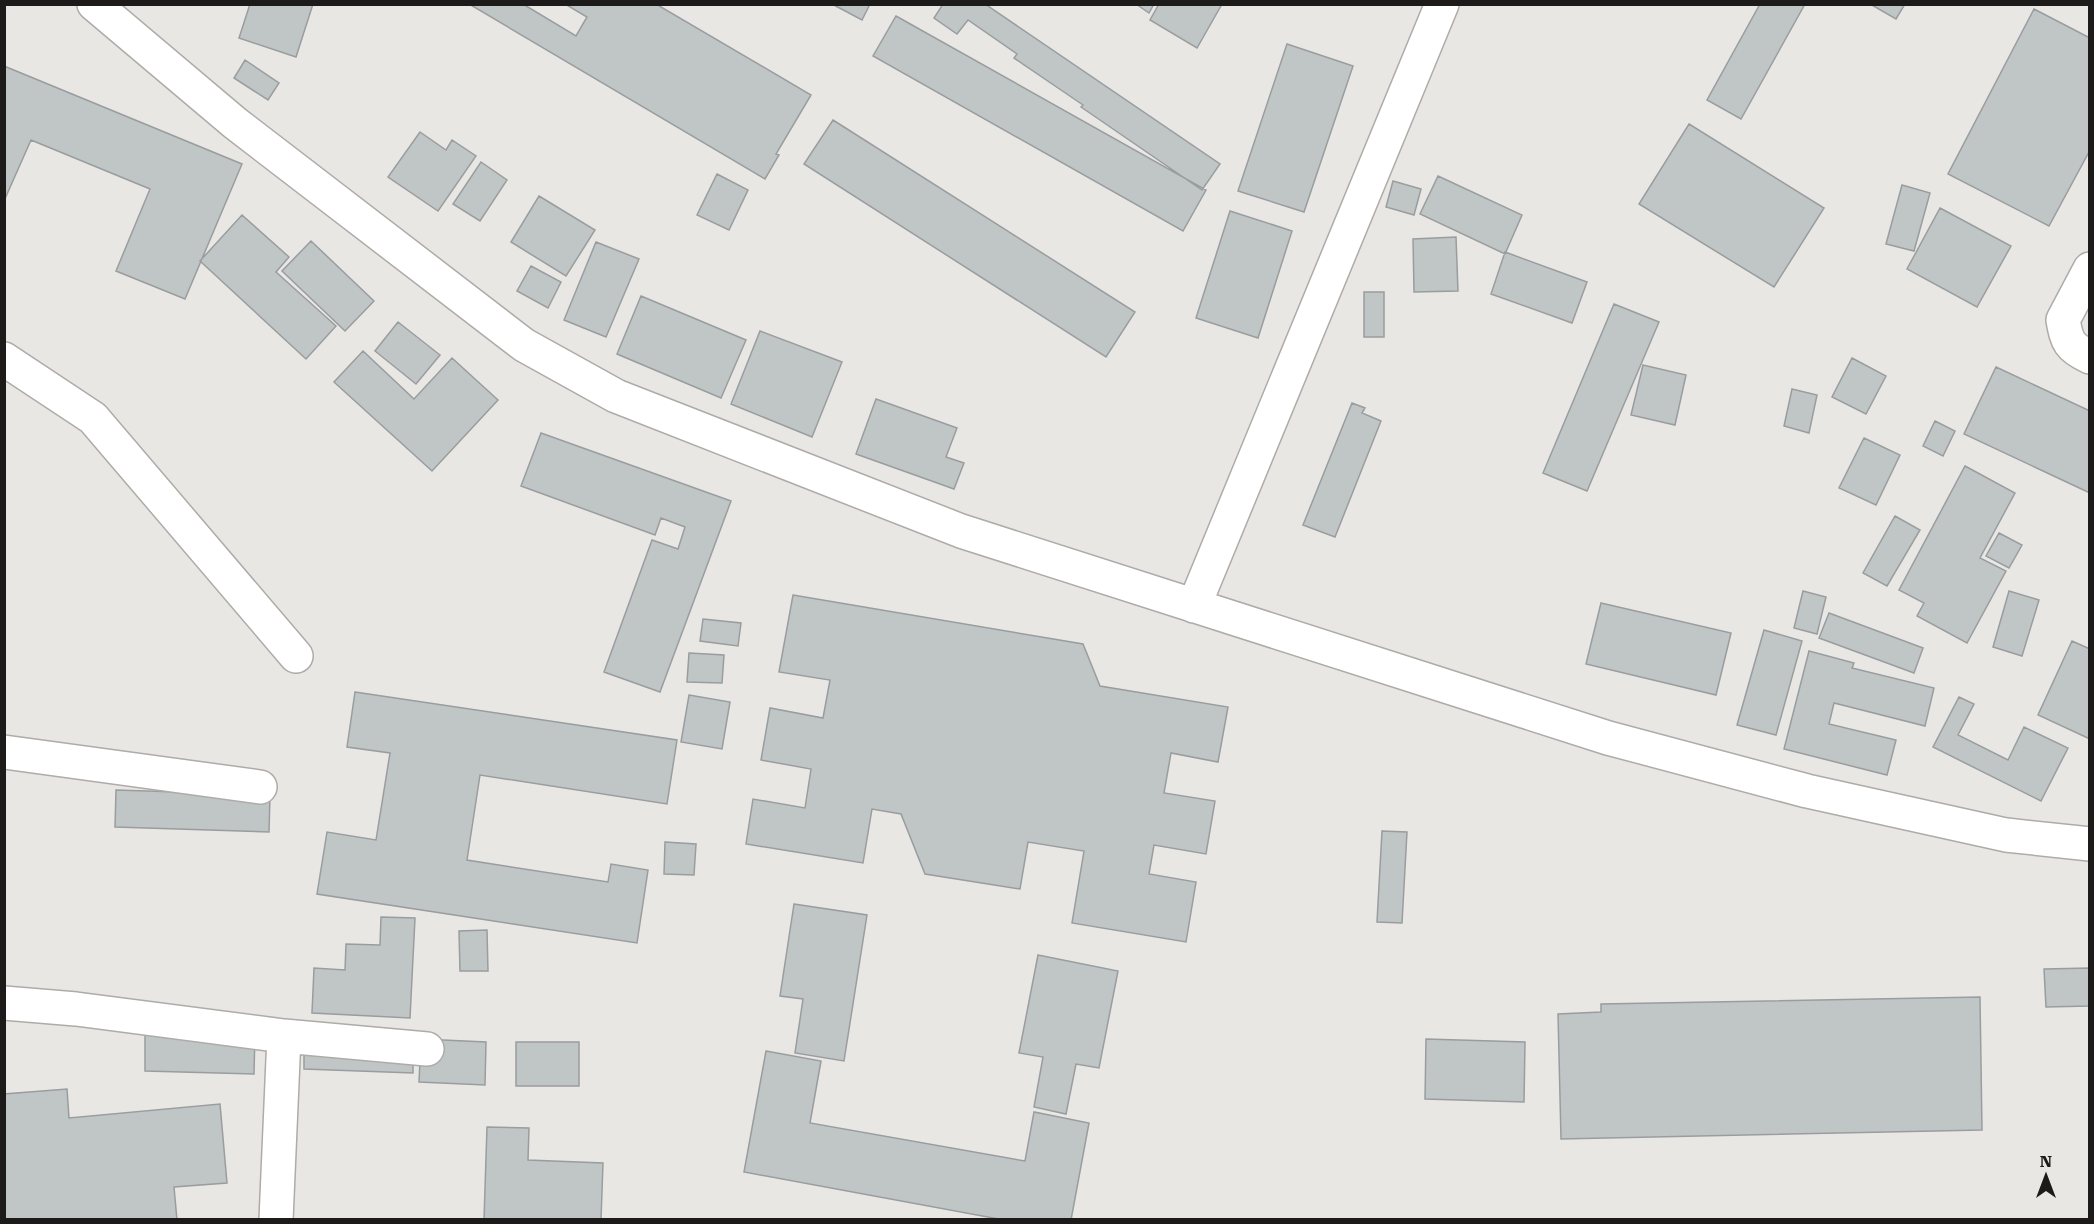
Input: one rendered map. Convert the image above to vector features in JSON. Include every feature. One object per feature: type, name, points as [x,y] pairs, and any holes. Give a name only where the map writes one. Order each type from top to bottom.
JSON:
[{"type":"street","points":[[94,4],[235,123],[524,345],[616,396],[961,531],[1608,738],[1807,791],[2006,835],[2090,844]]},
{"type":"street","points":[[1194,606],[1442,4]]},
{"type":"street","points":[[2090,269],[2063,320],[2067,339],[2074,349],[2090,357]]},
{"type":"street","points":[[4,359],[93,418],[296,657]]},
{"type":"street","points":[[4,752],[260,787]]},
{"type":"street","points":[[4,1003],[76,1009],[284,1036],[427,1049]]},
{"type":"street","points":[[276,1220],[284,1036]]},
{"type":"building","points":[[250,4],[313,4],[296,57],[239,38]]},
{"type":"building","points":[[469,4],[523,4],[576,36],[587,17],[565,4],[656,4],[811,95],[776,154],[779,155],[765,179]]},
{"type":"building","points":[[832,4],[870,4],[862,20]]},
{"type":"building","points":[[943,4],[985,4],[1220,164],[1202,190],[1081,107],[1083,105],[1014,58],[1017,54],[968,20],[957,34],[934,18]]},
{"type":"building","points":[[1136,4],[1154,4],[1149,13]]},
{"type":"building","points":[[1159,4],[1222,4],[1197,48],[1150,20]]},
{"type":"building","points":[[1760,4],[1805,4],[1741,119],[1707,100]]},
{"type":"building","points":[[1870,4],[1905,4],[1896,19]]},
{"type":"building","points":[[2034,9],[2090,38],[2090,150],[2049,226],[1948,174]]},
{"type":"building","points":[[896,16],[1206,190],[1183,231],[873,56]]},
{"type":"building","points":[[1287,44],[1353,66],[1304,212],[1238,191]]},
{"type":"building","points":[[245,60],[279,83],[268,100],[234,78]]},
{"type":"building","points":[[4,66],[242,164],[185,299],[116,271],[150,189],[31,140],[4,201]]},
{"type":"building","points":[[833,120],[1135,312],[1106,357],[804,164]]},
{"type":"building","points":[[1689,124],[1824,208],[1774,287],[1639,204]]},
{"type":"building","points":[[420,132],[446,150],[452,140],[476,156],[438,211],[388,177]]},
{"type":"building","points":[[481,162],[507,180],[480,221],[453,204]]},
{"type":"building","points":[[717,174],[748,190],[729,230],[697,215]]},
{"type":"building","points":[[1438,176],[1522,215],[1505,254],[1420,214]]},
{"type":"building","points":[[1393,181],[1421,189],[1414,215],[1386,207]]},
{"type":"building","points":[[1902,185],[1930,193],[1914,251],[1886,244]]},
{"type":"building","points":[[539,196],[595,230],[566,276],[511,242]]},
{"type":"building","points":[[1940,208],[2011,246],[1977,307],[1907,269]]},
{"type":"building","points":[[1230,211],[1292,231],[1258,338],[1196,318]]},
{"type":"building","points":[[242,215],[289,257],[276,272],[336,326],[306,359],[200,261]]},
{"type":"building","points":[[1456,237],[1458,291],[1414,292],[1413,239]]},
{"type":"building","points":[[311,241],[374,301],[345,331],[282,271]]},
{"type":"building","points":[[596,242],[639,259],[606,337],[564,320]]},
{"type":"building","points":[[1505,252],[1587,282],[1572,323],[1491,294]]},
{"type":"building","points":[[531,266],[561,282],[548,308],[517,291]]},
{"type":"building","points":[[1364,292],[1384,292],[1384,337],[1364,337]]},
{"type":"building","points":[[641,296],[746,340],[721,398],[617,354]]},
{"type":"building","points":[[1614,304],[1659,322],[1587,491],[1543,473]]},
{"type":"building","points":[[398,322],[440,355],[416,384],[375,351]]},
{"type":"building","points":[[760,331],[842,362],[812,437],[731,404]]},
{"type":"building","points":[[363,351],[414,399],[452,358],[498,400],[432,471],[334,382]]},
{"type":"building","points":[[1852,358],[1886,376],[1866,414],[1832,397]]},
{"type":"building","points":[[1643,365],[1686,375],[1675,425],[1631,415]]},
{"type":"building","points":[[1996,367],[2090,411],[2090,493],[1964,434]]},
{"type":"building","points":[[1792,389],[1817,395],[1809,433],[1784,426]]},
{"type":"building","points":[[876,399],[957,428],[946,457],[964,463],[954,489],[856,454]]},
{"type":"building","points":[[1352,403],[1365,408],[1362,413],[1381,421],[1335,537],[1303,525]]},
{"type":"building","points":[[1935,421],[1955,431],[1943,456],[1923,446]]},
{"type":"building","points":[[541,433],[731,501],[660,692],[604,672],[652,540],[678,549],[685,527],[661,518],[655,535],[521,486]]},
{"type":"building","points":[[1864,438],[1900,455],[1876,505],[1839,488]]},
{"type":"building","points":[[1965,466],[2015,493],[1980,558],[2006,571],[1967,643],[1917,616],[1924,603],[1899,590]]},
{"type":"building","points":[[1895,516],[1920,530],[1887,586],[1863,573]]},
{"type":"building","points":[[1999,533],[2022,545],[2009,568],[1986,556]]},
{"type":"building","points":[[1803,591],[1826,597],[1817,634],[1794,628]]},
{"type":"building","points":[[2009,591],[2039,600],[2022,656],[1993,647]]},
{"type":"building","points":[[793,595],[1083,644],[1100,686],[1228,707],[1218,762],[1171,753],[1164,793],[1215,801],[1206,854],[1154,845],[1149,874],[1196,882],[1186,942],[1072,923],[1084,851],[1028,842],[1020,889],[925,874],[901,814],[872,809],[863,863],[746,844],[753,799],[805,808],[811,769],[761,760],[770,708],[823,718],[830,680],[779,672]]},
{"type":"building","points":[[1601,603],[1731,633],[1716,695],[1586,664]]},
{"type":"building","points":[[1829,613],[1923,648],[1914,673],[1819,638]]},
{"type":"building","points":[[703,619],[741,623],[738,646],[700,641]]},
{"type":"building","points":[[1764,630],[1802,641],[1776,735],[1737,725]]},
{"type":"building","points":[[2072,641],[2090,649],[2090,739],[2038,715]]},
{"type":"building","points":[[1809,651],[1854,663],[1852,668],[1934,688],[1925,726],[1834,703],[1829,724],[1896,740],[1887,775],[1784,749]]},
{"type":"building","points":[[689,653],[724,655],[722,683],[687,682]]},
{"type":"building","points":[[355,692],[677,740],[667,804],[480,775],[467,860],[608,882],[611,864],[648,870],[637,943],[317,894],[327,832],[376,840],[390,753],[347,747]]},
{"type":"building","points":[[689,695],[730,702],[722,749],[681,742]]},
{"type":"building","points":[[1959,697],[1974,704],[1958,735],[2008,760],[2024,727],[2068,748],[2041,801],[1933,747]]},
{"type":"building","points":[[116,790],[270,795],[269,832],[115,827]]},
{"type":"building","points":[[1382,831],[1407,832],[1402,923],[1377,922]]},
{"type":"building","points":[[665,842],[696,844],[694,875],[664,874]]},
{"type":"building","points":[[794,904],[867,915],[844,1061],[795,1053],[803,999],[780,996]]},
{"type":"building","points":[[381,917],[415,918],[410,1018],[312,1013],[314,968],[345,970],[346,944],[380,945]]},
{"type":"building","points":[[487,930],[488,971],[460,971],[459,931]]},
{"type":"building","points":[[1038,955],[1118,971],[1099,1068],[1076,1064],[1066,1114],[1034,1107],[1043,1057],[1019,1053]]},
{"type":"building","points":[[2090,968],[2090,1006],[2046,1007],[2044,969]]},
{"type":"building","points":[[1980,997],[1982,1130],[1561,1139],[1558,1014],[1601,1012],[1601,1004]]},
{"type":"building","points":[[145,1030],[255,1033],[254,1074],[145,1071]]},
{"type":"building","points":[[421,1039],[486,1042],[485,1085],[419,1082]]},
{"type":"building","points":[[1426,1039],[1525,1042],[1524,1102],[1425,1099]]},
{"type":"building","points":[[304,1041],[413,1045],[413,1073],[304,1069]]},
{"type":"building","points":[[516,1042],[579,1042],[579,1086],[516,1086]]},
{"type":"building","points":[[766,1051],[821,1061],[810,1123],[1025,1161],[1034,1112],[1089,1123],[1071,1220],[1004,1220],[744,1172]]},
{"type":"building","points":[[67,1089],[69,1118],[220,1104],[227,1183],[174,1187],[177,1220],[4,1220],[4,1094]]},
{"type":"building","points":[[487,1127],[529,1128],[528,1160],[603,1163],[601,1220],[484,1220]]}]
